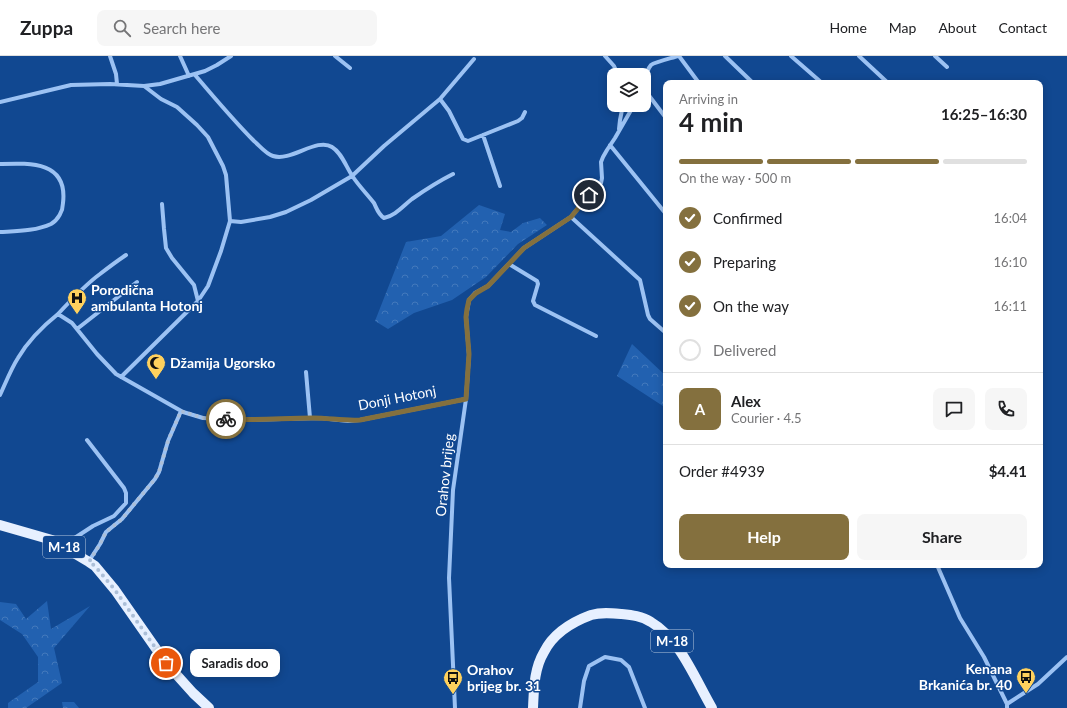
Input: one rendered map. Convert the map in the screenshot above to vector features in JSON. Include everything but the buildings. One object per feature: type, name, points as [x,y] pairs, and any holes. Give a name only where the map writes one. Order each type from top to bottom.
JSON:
[{"type":"main road","name":"M-18","points":[[0,525],[52,540],[95,566],[115,590],[166,663],[193,693],[209,708]]},
{"type":"main road","name":"M-18","points":[[532,708],[536,670],[544,652],[553,638],[570,624],[592,615],[604,613],[633,615],[650,621],[669,637],[683,655],[712,708]]},
{"type":"street","points":[[110,56],[116,74],[117,84]]},
{"type":"street","points":[[180,56],[189,76]]},
{"type":"street","points":[[0,102],[72,85],[117,84],[144,86],[160,84],[195,75],[217,65],[231,56]]},
{"type":"street","points":[[335,56],[350,68]]},
{"type":"street","points":[[605,56],[615,68]]},
{"type":"street","points":[[649,68],[656,63],[678,56],[697,80]]},
{"type":"street","points":[[725,56],[750,80]]},
{"type":"street","points":[[791,56],[819,80]]},
{"type":"street","points":[[859,56],[885,80]]},
{"type":"street","points":[[935,56],[947,67]]},
{"type":"street","points":[[230,221],[242,222],[270,217],[286,212],[311,200],[352,176],[424,111],[440,99],[474,59]]},
{"type":"street","points":[[195,75],[234,121],[266,152],[274,156],[282,157],[316,146],[325,144],[330,146],[339,154],[352,176],[374,204],[380,215],[384,218],[390,217],[413,199],[441,180],[453,174]]},
{"type":"street","points":[[121,377],[198,301],[208,286],[230,221],[226,175],[208,137],[197,124],[176,107],[161,99],[144,86]]},
{"type":"street","points":[[651,98],[663,114]]},
{"type":"street","points":[[440,99],[449,111],[463,139],[468,141],[518,121],[522,118],[525,112]]},
{"type":"street","name":"Orahov brijeg","points":[[619,131],[622,112]]},
{"type":"street","name":"Orahov brijeg","points":[[455,708],[449,578],[453,490],[466,399],[469,354],[466,317],[469,300],[476,293],[488,286],[524,248],[571,217],[586,198],[597,188],[601,183],[602,178],[601,162],[630,112]]},
{"type":"street","points":[[483,134],[500,186]]},
{"type":"street","points":[[610,145],[663,210]]},
{"type":"street","points":[[0,164],[42,166],[54,172],[62,182],[64,198],[63,207],[60,214],[53,223],[38,228],[0,232]]},
{"type":"street","points":[[162,204],[166,248],[172,258],[194,285],[198,301]]},
{"type":"street","points":[[571,217],[640,280],[648,315],[650,319],[663,330]]},
{"type":"street","points":[[1,391],[18,358],[40,331],[99,274],[126,255]]},
{"type":"street","points":[[509,264],[537,281],[538,284],[533,301],[535,305],[596,336]]},
{"type":"street","points":[[77,329],[137,282]]},
{"type":"street","name":"Donji Hotonj","points":[[58,314],[72,323],[97,354],[116,374],[181,411],[203,418],[242,420],[320,418],[348,421],[360,420],[466,399]]},
{"type":"street","points":[[306,372],[310,418]]},
{"type":"street","points":[[89,562],[106,532],[122,519],[155,479],[159,472],[168,441],[181,411]]},
{"type":"street","points":[[60,544],[73,539],[92,526],[114,516],[126,503],[126,493],[124,488],[87,440]]},
{"type":"street","points":[[938,568],[960,618],[984,657],[1007,706],[1038,684],[1067,657]]},
{"type":"street","points":[[580,708],[584,681],[589,666],[605,657],[621,660],[629,667],[645,708]]},
{"type":"green space","points":[[479,205],[505,214],[500,230],[511,232],[523,223],[540,218],[547,225],[518,244],[486,277],[452,300],[414,313],[388,329],[375,321],[406,242],[441,236]]},
{"type":"green space","points":[[632,344],[663,373],[663,406],[617,376]]},
{"type":"green space","points":[[47,601],[51,629],[90,606],[54,648],[62,683],[26,708],[8,708],[8,703],[38,682],[38,657],[22,634],[0,620],[0,602],[16,604],[26,619]]},
{"type":"green space","points":[[62,702],[74,702],[79,708],[63,708]]},
{"type":"way so far","points":[[166,663],[115,590],[95,566],[89,562],[106,532],[122,519],[155,479],[164,458],[168,441],[181,411],[203,418],[226,419]]},
{"type":"place","name":"Porodična ambulanta Hotonj","points":[[77,315]]},
{"type":"place","name":"Džamija Ugorsko","points":[[156,380]]},
{"type":"place","name":"Saradis doo","points":[[166,663]]},
{"type":"place","name":"Kenana Brkanića br. 40","points":[[1026,694]]},
{"type":"place","name":"Orahov brijeg br. 31","points":[[453,695]]},
{"type":"route","points":[[226,419],[320,418],[348,421],[378,417],[466,399],[469,354],[466,317],[469,300],[476,293],[488,286],[524,248],[571,217],[589,195]]}]
